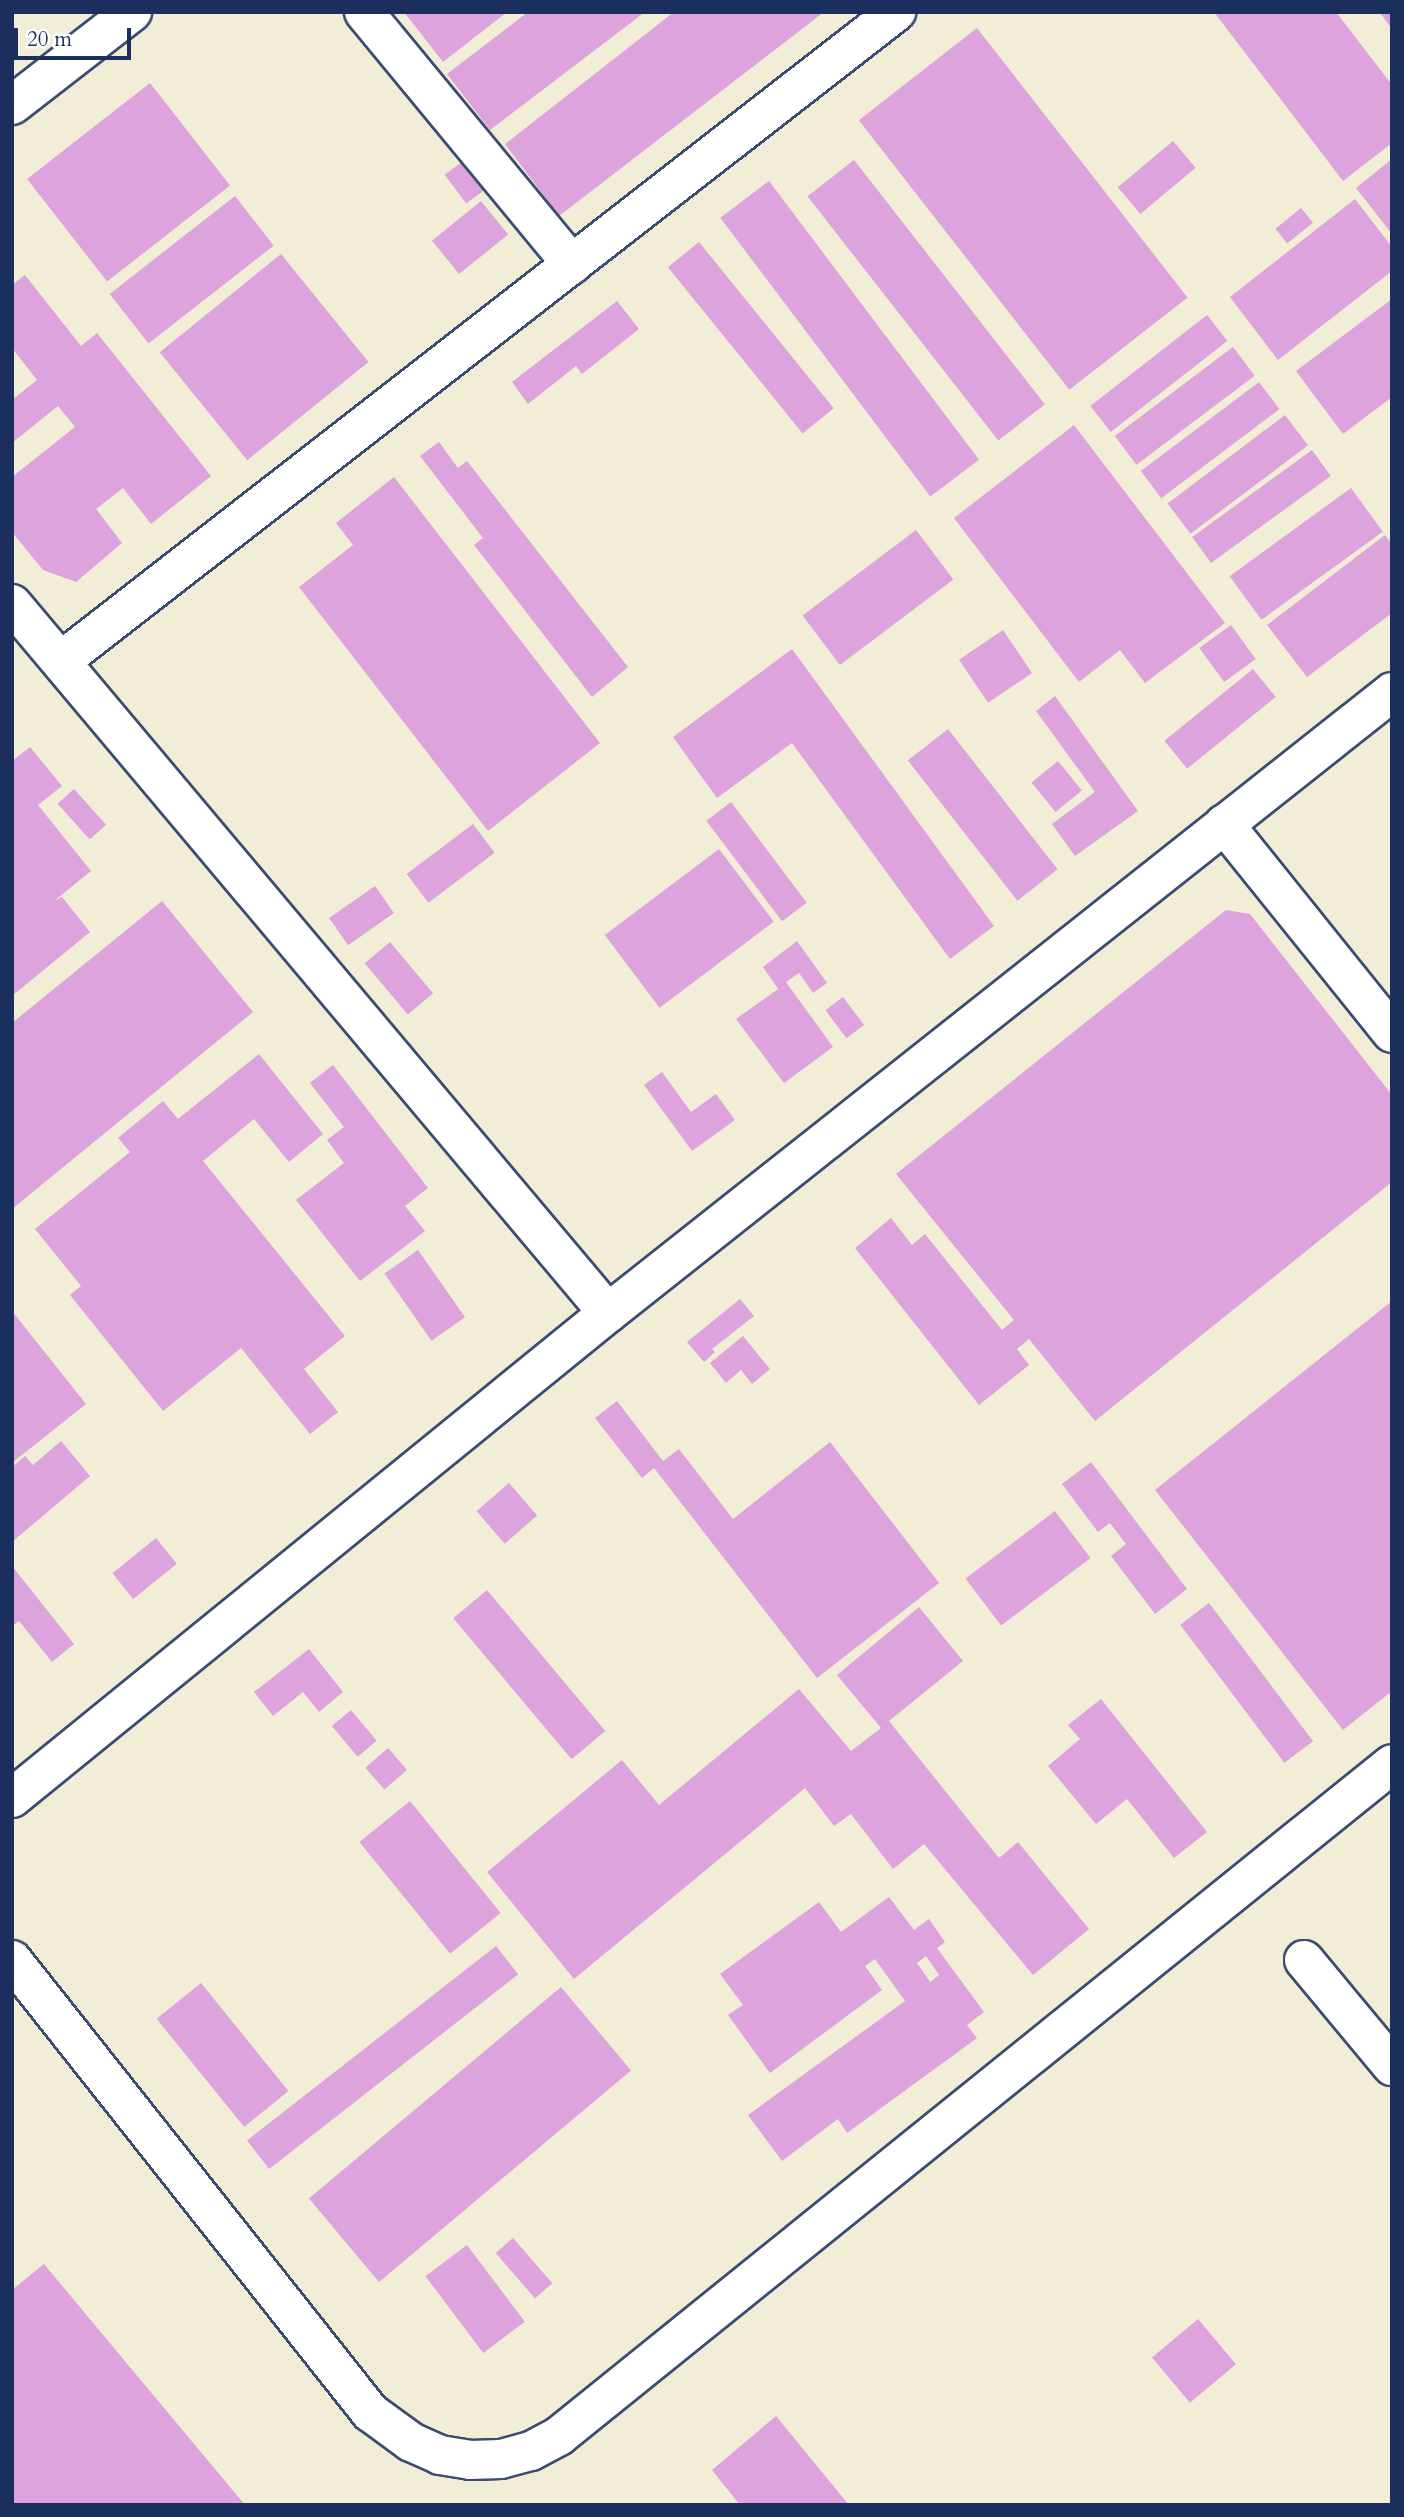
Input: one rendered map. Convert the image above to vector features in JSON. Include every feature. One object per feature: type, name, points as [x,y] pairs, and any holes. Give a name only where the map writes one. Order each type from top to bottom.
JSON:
[{"type":"street","points":[[12,105],[132,12]]},
{"type":"street","points":[[364,12],[572,264]]},
{"type":"street","points":[[61,661],[895,12]]},
{"type":"street","points":[[12,604],[608,1313]]},
{"type":"street","points":[[12,1798],[608,1313],[1392,692]]},
{"type":"street","points":[[1224,824],[1392,1033]]},
{"type":"street","points":[[12,1960],[370,2412],[411,2442],[440,2455],[470,2460],[501,2459],[531,2451],[559,2436],[1392,1764]]},
{"type":"street","points":[[1304,1961],[1392,2066]]},
{"type":"building","points":[[404,12],[507,12],[443,62]]},
{"type":"building","points":[[528,12],[645,12],[490,130],[447,74]]},
{"type":"building","points":[[674,12],[824,12],[559,216],[505,144]]},
{"type":"building","points":[[1214,12],[1336,12],[1392,85],[1392,143],[1343,181]]},
{"type":"building","points":[[1392,12],[1392,29],[1381,14]]},
{"type":"building","points":[[977,28],[1188,297],[1069,390],[859,120]]},
{"type":"building","points":[[150,83],[230,185],[107,281],[27,179]]},
{"type":"building","points":[[1173,141],[1195,168],[1140,214],[1118,187]]},
{"type":"building","points":[[1392,159],[1392,234],[1356,188]]},
{"type":"building","points":[[854,160],[1045,404],[998,441],[808,196]]},
{"type":"building","points":[[463,161],[485,190],[466,204],[445,175]]},
{"type":"building","points":[[769,181],[979,460],[930,496],[720,218]]},
{"type":"building","points":[[235,196],[274,246],[148,344],[110,294]]},
{"type":"building","points":[[1355,199],[1392,247],[1392,271],[1278,360],[1230,297]]},
{"type":"building","points":[[481,201],[508,234],[459,274],[432,241]]},
{"type":"building","points":[[1301,208],[1313,223],[1287,244],[1275,229]]},
{"type":"building","points":[[699,242],[834,408],[803,433],[668,267]]},
{"type":"building","points":[[281,254],[368,362],[247,460],[160,352]]},
{"type":"building","points":[[25,275],[81,346],[97,333],[211,476],[151,524],[123,488],[96,509],[122,543],[76,582],[43,570],[12,532],[12,477],[75,427],[58,406],[12,443],[12,400],[37,380],[12,348],[12,285]]},
{"type":"building","points":[[1392,299],[1392,397],[1343,434],[1296,371]]},
{"type":"building","points":[[617,301],[639,329],[582,374],[576,366],[528,404],[512,382]]},
{"type":"building","points":[[1207,315],[1227,341],[1111,432],[1090,406]]},
{"type":"building","points":[[1233,347],[1255,376],[1136,465],[1115,436]]},
{"type":"building","points":[[1259,382],[1279,409],[1161,498],[1141,471]]},
{"type":"building","points":[[1285,415],[1308,445],[1190,534],[1168,503]]},
{"type":"building","points":[[1074,425],[1225,623],[1145,683],[1120,650],[1079,682],[954,518]]},
{"type":"building","points":[[439,442],[458,468],[467,461],[628,667],[592,697],[474,545],[483,538],[420,456]]},
{"type":"building","points":[[1312,450],[1331,476],[1211,563],[1192,537]]},
{"type":"building","points":[[394,477],[600,743],[488,831],[299,587],[353,545],[336,523]]},
{"type":"building","points":[[1351,488],[1383,532],[1261,620],[1230,576]]},
{"type":"building","points":[[916,530],[953,580],[840,665],[803,615]]},
{"type":"building","points":[[1385,535],[1392,545],[1392,613],[1307,677],[1267,625]]},
{"type":"building","points":[[1231,625],[1256,659],[1224,682],[1199,648]]},
{"type":"building","points":[[1003,630],[1032,673],[988,703],[959,660]]},
{"type":"building","points":[[792,649],[994,926],[950,959],[792,743],[717,798],[673,737]]},
{"type":"building","points":[[1253,669],[1276,697],[1187,769],[1164,741]]},
{"type":"building","points":[[1055,696],[1138,811],[1075,856],[1052,824],[1095,792],[1036,711]]},
{"type":"building","points":[[948,729],[1058,869],[1017,901],[908,760]]},
{"type":"building","points":[[30,747],[62,786],[38,805],[91,871],[54,901],[62,897],[90,932],[12,996],[12,761]]},
{"type":"building","points":[[1058,761],[1082,791],[1055,812],[1032,782]]},
{"type":"building","points":[[74,789],[106,825],[90,839],[58,804]]},
{"type":"building","points":[[731,802],[807,903],[782,921],[706,821]]},
{"type":"building","points":[[473,824],[495,853],[428,903],[407,874]]},
{"type":"building","points":[[719,849],[774,922],[660,1008],[605,935]]},
{"type":"building","points":[[375,886],[394,913],[348,945],[329,918]]},
{"type":"building","points":[[162,901],[253,1012],[12,1209],[12,1023]]},
{"type":"building","points":[[1226,910],[1250,914],[1392,1095],[1392,1182],[1095,1421],[1029,1339],[1017,1349],[1029,1365],[979,1405],[855,1248],[891,1218],[912,1245],[925,1234],[1002,1330],[1014,1320],[896,1174]]},
{"type":"building","points":[[797,941],[827,983],[813,993],[799,973],[786,982],[833,1047],[784,1083],[736,1019],[778,989],[763,967]]},
{"type":"building","points":[[390,942],[433,993],[408,1015],[365,963]]},
{"type":"building","points":[[843,997],[864,1025],[846,1038],[825,1010]]},
{"type":"building","points":[[259,1054],[323,1134],[289,1162],[254,1119],[203,1161],[345,1336],[304,1369],[338,1412],[310,1434],[241,1348],[163,1411],[70,1295],[81,1286],[35,1229],[130,1152],[118,1138],[163,1101],[178,1119]]},
{"type":"building","points":[[333,1065],[428,1188],[405,1206],[425,1231],[360,1281],[296,1200],[344,1163],[327,1140],[344,1127],[310,1083]]},
{"type":"building","points":[[662,1072],[691,1112],[716,1094],[735,1120],[692,1151],[644,1085]]},
{"type":"building","points":[[418,1250],[465,1317],[431,1341],[384,1274]]},
{"type":"building","points":[[740,1299],[754,1316],[712,1349],[715,1352],[704,1362],[687,1342]]},
{"type":"building","points":[[1392,1301],[1392,1691],[1343,1730],[1155,1490]]},
{"type":"building","points":[[12,1311],[86,1404],[12,1463]]},
{"type":"building","points":[[743,1336],[770,1369],[752,1384],[741,1370],[726,1383],[710,1363]]},
{"type":"building","points":[[617,1401],[663,1461],[679,1449],[733,1519],[830,1442],[939,1583],[817,1678],[654,1468],[642,1478],[595,1418]]},
{"type":"building","points":[[61,1441],[90,1476],[12,1542],[12,1467],[25,1456],[33,1465]]},
{"type":"building","points":[[1091,1462],[1187,1589],[1155,1614],[1111,1556],[1126,1544],[1110,1523],[1098,1532],[1062,1484]]},
{"type":"building","points":[[509,1483],[537,1515],[505,1544],[477,1511]]},
{"type":"building","points":[[1055,1511],[1091,1558],[1001,1626],[966,1578]]},
{"type":"building","points":[[156,1538],[177,1564],[133,1599],[112,1573]]},
{"type":"building","points":[[12,1566],[74,1644],[52,1662],[19,1621],[12,1626]]},
{"type":"building","points":[[487,1590],[605,1731],[572,1759],[453,1618]]},
{"type":"building","points":[[1209,1603],[1313,1741],[1284,1763],[1180,1625]]},
{"type":"building","points":[[919,1607],[963,1661],[889,1721],[999,1858],[1018,1842],[1089,1929],[1033,1975],[924,1844],[893,1869],[851,1814],[834,1826],[805,1788],[574,1979],[487,1872],[622,1760],[659,1805],[799,1689],[851,1751],[881,1728],[837,1675]]},
{"type":"building","points":[[309,1649],[343,1692],[319,1712],[303,1692],[273,1716],[254,1692]]},
{"type":"building","points":[[1101,1699],[1207,1832],[1174,1858],[1127,1799],[1096,1824],[1048,1766],[1080,1739],[1068,1725]]},
{"type":"building","points":[[351,1710],[377,1741],[358,1757],[332,1726]]},
{"type":"building","points":[[388,1748],[407,1770],[384,1790],[365,1768]]},
{"type":"building","points":[[410,1801],[501,1913],[450,1954],[359,1842]]},
{"type":"building","points":[[889,1897],[914,1930],[929,1919],[945,1942],[937,1948],[984,2012],[967,2025],[977,2038],[847,2133],[838,2119],[782,2161],[748,2115],[905,2001],[875,1959],[865,1966],[882,1990],[770,2073],[728,2015],[743,2005],[720,1974],[819,1902],[841,1932]],"holes":[[[926,1956],[939,1975],[930,1982],[917,1963]]]},
{"type":"building","points":[[496,1946],[518,1974],[269,2169],[247,2141]]},
{"type":"building","points":[[201,1983],[288,2091],[244,2127],[157,2019]]},
{"type":"building","points":[[561,1987],[631,2070],[379,2282],[309,2198]]},
{"type":"building","points":[[513,2238],[552,2283],[535,2298],[496,2253]]},
{"type":"building","points":[[467,2245],[525,2322],[483,2353],[425,2276]]},
{"type":"building","points":[[44,2264],[245,2505],[12,2505],[12,2290]]},
{"type":"building","points":[[1198,2319],[1236,2364],[1190,2403],[1152,2358]]},
{"type":"building","points":[[776,2416],[849,2505],[740,2505],[712,2470]]}]
